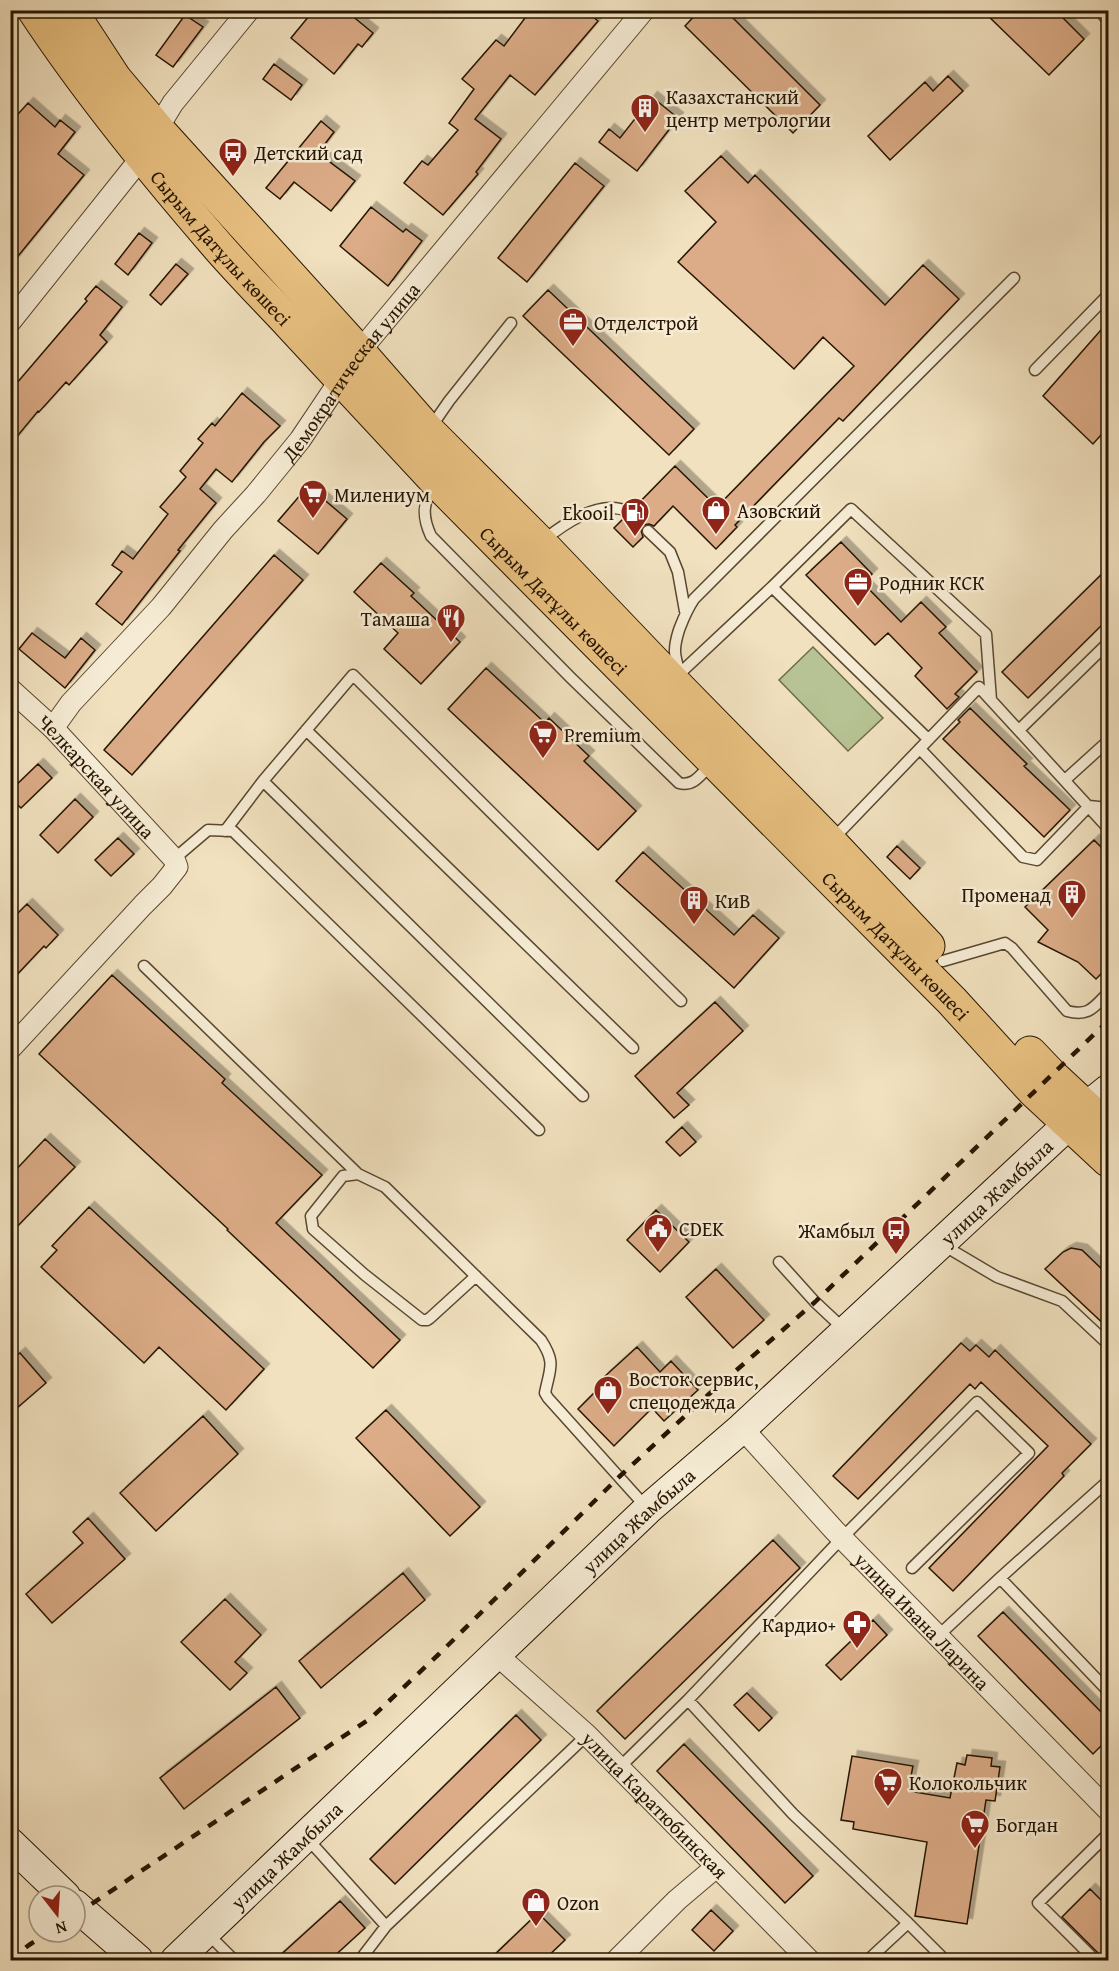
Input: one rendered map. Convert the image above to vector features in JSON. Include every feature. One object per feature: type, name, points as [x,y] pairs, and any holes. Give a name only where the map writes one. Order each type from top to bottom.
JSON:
[{"type":"highway","name":"Сырым Датұлы көшесі","points":[[34,10],[54,40],[150,143],[359,352],[420,442],[437,482],[952,1001],[1034,1091],[1093,1112]]},
{"type":"highway","name":"Сырым Датұлы көшесі","points":[[70,10],[115,79],[150,143],[216,244],[341,380],[420,442],[540,543],[676,677],[1051,1075],[1093,1112],[1108,1160]]},
{"type":"street","points":[[10,322],[133,168],[173,103],[249,10]]},
{"type":"street","name":"Демократическая улица","points":[[53,728],[71,703],[161,607],[223,530],[256,494],[300,440],[359,352],[644,10]]},
{"type":"street","name":"Челкарская улица","points":[[10,689],[53,728],[176,863]]},
{"type":"street","points":[[10,1049],[162,886],[176,863]]},
{"type":"street","name":"улица Жамбыла","points":[[176,1960],[648,1509],[742,1428],[940,1243],[1093,1112]]},
{"type":"street","name":"улица Ивана Ларина","points":[[742,1428],[842,1538],[1108,1810]]},
{"type":"street","name":"улица Каратюбинская","points":[[497,1655],[587,1735],[808,1960]]},
{"type":"street","points":[[10,1843],[53,1884]]},
{"type":"street","points":[[616,1960],[677,1900],[716,1867]]},
{"type":"street","points":[[87,1915],[138,1960]]},
{"type":"lane","points":[[676,677],[674,642],[685,611],[717,575],[1014,278]]},
{"type":"lane","points":[[1035,370],[1108,295]]},
{"type":"lane","points":[[420,442],[449,401],[511,323]]},
{"type":"lane","points":[[437,482],[427,494],[423,505],[431,536],[570,677],[679,783],[687,785],[695,781],[714,761]]},
{"type":"lane","points":[[540,543],[562,525],[585,514],[605,508],[620,507],[629,513]]},
{"type":"lane","points":[[676,677],[851,509],[986,634],[991,700]]},
{"type":"lane","points":[[648,531],[670,552],[678,572],[685,611]]},
{"type":"lane","points":[[772,587],[928,739]]},
{"type":"lane","points":[[1019,730],[1108,643]]},
{"type":"lane","points":[[225,831],[263,781],[353,675],[681,1001]]},
{"type":"lane","points":[[830,842],[979,687],[1108,828]]},
{"type":"lane","points":[[306,730],[633,1048]]},
{"type":"lane","points":[[1065,780],[1108,741]]},
{"type":"lane","points":[[920,749],[1023,857],[1037,860],[1089,806]]},
{"type":"lane","points":[[263,781],[583,1096]]},
{"type":"lane","points":[[1089,806],[1108,808]]},
{"type":"lane","points":[[176,863],[208,830],[233,831],[539,1130]]},
{"type":"lane","points":[[943,961],[1005,943],[1012,948],[1067,1011],[1077,1014],[1088,1013],[1108,993]]},
{"type":"lane","points":[[144,966],[358,1173],[385,1187],[541,1340],[552,1363],[545,1393],[548,1398],[648,1509]]},
{"type":"lane","points":[[358,1173],[344,1176],[312,1216],[312,1224],[313,1229],[365,1275],[417,1318],[427,1320],[476,1276]]},
{"type":"lane","points":[[940,1243],[997,1277],[1062,1301],[1108,1344]]},
{"type":"lane","points":[[779,1262],[815,1302],[846,1331]]},
{"type":"lane","points":[[619,1768],[977,1402],[1029,1453],[912,1568]]},
{"type":"lane","points":[[938,1636],[1108,1481]]},
{"type":"lane","points":[[1000,1578],[1108,1691]]},
{"type":"lane","points":[[688,1700],[793,1814],[945,1960]]},
{"type":"lane","points":[[360,1960],[386,1926],[587,1735]]},
{"type":"lane","points":[[1095,1960],[1038,1903],[1108,1834]]},
{"type":"lane","points":[[306,1837],[386,1926]]},
{"type":"lane","points":[[868,1960],[908,1923]]},
{"type":"lane","points":[[206,1931],[234,1960]]},
{"type":"green space","points":[[813,647],[883,718],[848,751],[779,680]]},
{"type":"building","points":[[314,10],[345,10],[373,33],[362,47],[358,44],[334,74],[291,38]]},
{"type":"building","points":[[531,10],[585,10],[598,21],[535,95],[510,75],[475,119],[501,139],[476,172],[478,174],[443,215],[404,183],[422,161],[428,165],[458,130],[449,123],[474,89],[462,79],[496,40],[504,46]]},
{"type":"building","points":[[700,10],[725,10],[820,105],[793,133],[685,26]]},
{"type":"building","points":[[982,10],[1055,10],[1084,39],[1049,75]]},
{"type":"building","points":[[185,15],[203,27],[173,67],[156,55]]},
{"type":"building","points":[[274,64],[302,85],[291,100],[263,79]]},
{"type":"building","points":[[948,76],[963,91],[890,160],[868,136],[925,82],[933,91]]},
{"type":"building","name":"Казахстанский центр метрологии","points":[[652,97],[678,118],[637,171],[599,142],[609,129],[620,138]]},
{"type":"building","points":[[28,103],[55,127],[60,120],[75,132],[58,154],[84,175],[10,266],[10,123]]},
{"type":"building","points":[[321,121],[334,132],[318,153],[355,181],[331,211],[294,182],[280,199],[266,188]]},
{"type":"building","points":[[721,156],[748,183],[755,175],[885,305],[923,265],[959,299],[843,421],[839,418],[735,525],[737,527],[716,549],[673,506],[654,526],[643,525],[641,530],[643,537],[633,547],[614,528],[624,518],[634,517],[635,507],[675,466],[717,507],[854,366],[823,337],[794,369],[678,262],[716,222],[685,191]]},
{"type":"building","points":[[575,163],[604,186],[527,282],[498,258]]},
{"type":"building","points":[[371,207],[403,232],[406,229],[422,241],[388,286],[340,246]]},
{"type":"building","points":[[139,233],[152,243],[128,275],[115,264]]},
{"type":"building","points":[[176,264],[188,274],[161,305],[150,295]]},
{"type":"building","points":[[96,286],[122,307],[100,335],[107,342],[69,385],[66,382],[38,411],[10,445],[10,391],[87,301],[85,299]]},
{"type":"building","points":[[548,290],[694,429],[669,455],[523,316]]},
{"type":"building","points":[[1108,322],[1108,427],[1093,444],[1043,396]]},
{"type":"building","points":[[242,393],[280,426],[232,482],[216,469],[200,489],[216,503],[122,625],[96,604],[122,572],[112,565],[122,551],[133,559],[168,514],[160,507],[186,477],[180,471],[203,443],[198,439],[212,423],[215,426]]},
{"type":"building","name":"Милениум","points":[[308,486],[347,519],[318,554],[278,521]]},
{"type":"building","points":[[841,542],[872,574],[863,583],[901,622],[921,602],[946,627],[939,633],[977,672],[955,694],[959,697],[947,709],[915,676],[922,668],[888,633],[875,645],[806,575]]},
{"type":"building","points":[[274,555],[303,580],[132,775],[104,750]]},
{"type":"building","points":[[381,563],[414,593],[411,596],[460,642],[421,684],[384,649],[398,633],[354,592]]},
{"type":"building","points":[[1108,568],[1108,619],[1028,698],[1002,672]]},
{"type":"building","points":[[32,633],[65,658],[81,638],[95,650],[65,688],[19,649]]},
{"type":"building","name":"Premium","points":[[486,668],[545,723],[549,718],[589,756],[584,761],[636,811],[598,850],[448,709]]},
{"type":"building","points":[[970,708],[1027,764],[1024,766],[1070,810],[1044,837],[943,739]]},
{"type":"building","points":[[38,764],[52,778],[21,808],[10,798],[10,791]]},
{"type":"building","points":[[75,799],[93,817],[58,853],[40,835]]},
{"type":"building","points":[[118,838],[134,854],[111,876],[95,860]]},
{"type":"building","name":"Променад","points":[[1094,840],[1108,854],[1108,967],[1096,979],[1078,962],[1038,942],[1048,930],[1025,907]]},
{"type":"building","points":[[897,846],[920,868],[910,879],[887,857]]},
{"type":"building","name":"КиВ","points":[[643,852],[734,935],[753,915],[779,938],[734,988],[616,881]]},
{"type":"building","points":[[27,904],[58,935],[46,948],[44,946],[10,982],[10,921]]},
{"type":"building","points":[[112,975],[225,1079],[222,1083],[322,1175],[276,1223],[400,1340],[373,1368],[228,1229],[39,1054]]},
{"type":"building","points":[[715,1002],[743,1031],[677,1093],[689,1105],[674,1118],[635,1076]]},
{"type":"building","points":[[682,1127],[696,1142],[680,1156],[666,1142]]},
{"type":"building","points":[[45,1139],[75,1167],[10,1234],[10,1176]]},
{"type":"building","points":[[89,1207],[264,1369],[226,1410],[159,1347],[144,1363],[41,1267],[57,1250],[52,1246]]},
{"type":"building","points":[[656,1210],[689,1242],[660,1272],[627,1240]]},
{"type":"building","points":[[1071,1248],[1082,1250],[1108,1275],[1108,1328],[1045,1269],[1063,1252]]},
{"type":"building","points":[[716,1269],[764,1320],[733,1348],[686,1297]]},
{"type":"building","points":[[961,1343],[970,1351],[976,1345],[989,1357],[995,1350],[1091,1444],[1062,1473],[1064,1476],[953,1591],[929,1568],[1048,1446],[981,1382],[975,1389],[970,1384],[858,1499],[833,1476]]},
{"type":"building","points":[[637,1347],[660,1372],[671,1361],[698,1390],[664,1421],[652,1408],[614,1446],[578,1409],[606,1381],[603,1378]]},
{"type":"building","points":[[20,1353],[46,1383],[10,1414],[10,1361]]},
{"type":"building","points":[[386,1410],[480,1507],[450,1536],[356,1438]]},
{"type":"building","points":[[203,1416],[238,1454],[156,1531],[120,1493]]},
{"type":"building","points":[[88,1518],[125,1559],[52,1623],[26,1594],[83,1543],[73,1532]]},
{"type":"building","points":[[773,1540],[800,1568],[625,1739],[597,1711]]},
{"type":"building","points":[[403,1573],[425,1600],[321,1688],[299,1661]]},
{"type":"building","points":[[225,1599],[261,1635],[235,1662],[247,1673],[230,1690],[181,1642]]},
{"type":"building","points":[[1003,1612],[1108,1719],[1108,1739],[1093,1754],[978,1636]]},
{"type":"building","name":"Кардио+","points":[[873,1620],[887,1635],[841,1680],[826,1665]]},
{"type":"building","points":[[276,1687],[300,1718],[184,1809],[160,1778]]},
{"type":"building","points":[[747,1693],[772,1718],[759,1731],[734,1705]]},
{"type":"building","points":[[516,1715],[541,1740],[395,1884],[370,1859]]},
{"type":"building","points":[[684,1744],[813,1876],[785,1903],[657,1771]]},
{"type":"building","points":[[967,1755],[992,1758],[991,1766],[1000,1767],[995,1801],[986,1800],[967,1924],[915,1916],[927,1842],[853,1829],[854,1822],[841,1820],[852,1756],[913,1766],[908,1791],[950,1798],[957,1763],[965,1765]]},
{"type":"building","points":[[1090,1889],[1108,1907],[1108,1960],[1105,1960],[1062,1917]]},
{"type":"building","points":[[340,1901],[365,1928],[330,1960],[275,1960]]},
{"type":"building","points":[[711,1910],[733,1931],[714,1951],[692,1930]]},
{"type":"building","points":[[538,1913],[565,1940],[544,1960],[489,1960]]},
{"type":"railway","points":[[87,1907],[371,1718],[619,1477],[709,1394],[815,1302],[1108,1021]]},
{"type":"railway","points":[[10,1960],[31,1944]]},
{"type":"place","name":"Казахстанский центр метрологии","points":[[645,134]]},
{"type":"place","name":"Детский сад","points":[[233,178]]},
{"type":"place","name":"Отделстрой","points":[[573,348]]},
{"type":"place","name":"Милениум","points":[[313,520]]},
{"type":"place","name":"Азовский","points":[[716,536]]},
{"type":"place","name":"Ekooil","points":[[635,538]]},
{"type":"place","name":"Родник КСК","points":[[858,608]]},
{"type":"place","name":"Тамаша","points":[[451,644]]},
{"type":"place","name":"Premium","points":[[543,760]]},
{"type":"place","name":"Променад","points":[[1072,920]]},
{"type":"place","name":"КиВ","points":[[694,926]]},
{"type":"place","name":"CDEK","points":[[658,1254]]},
{"type":"place","name":"Жамбыл","points":[[896,1256]]},
{"type":"place","name":"Восток сервис, спецодежда","points":[[608,1416]]},
{"type":"place","name":"Кардио+","points":[[857,1650]]},
{"type":"place","name":"Колокольчик","points":[[888,1808]]},
{"type":"place","name":"Богдан","points":[[975,1850]]},
{"type":"place","name":"Ozon","points":[[536,1928]]}]
